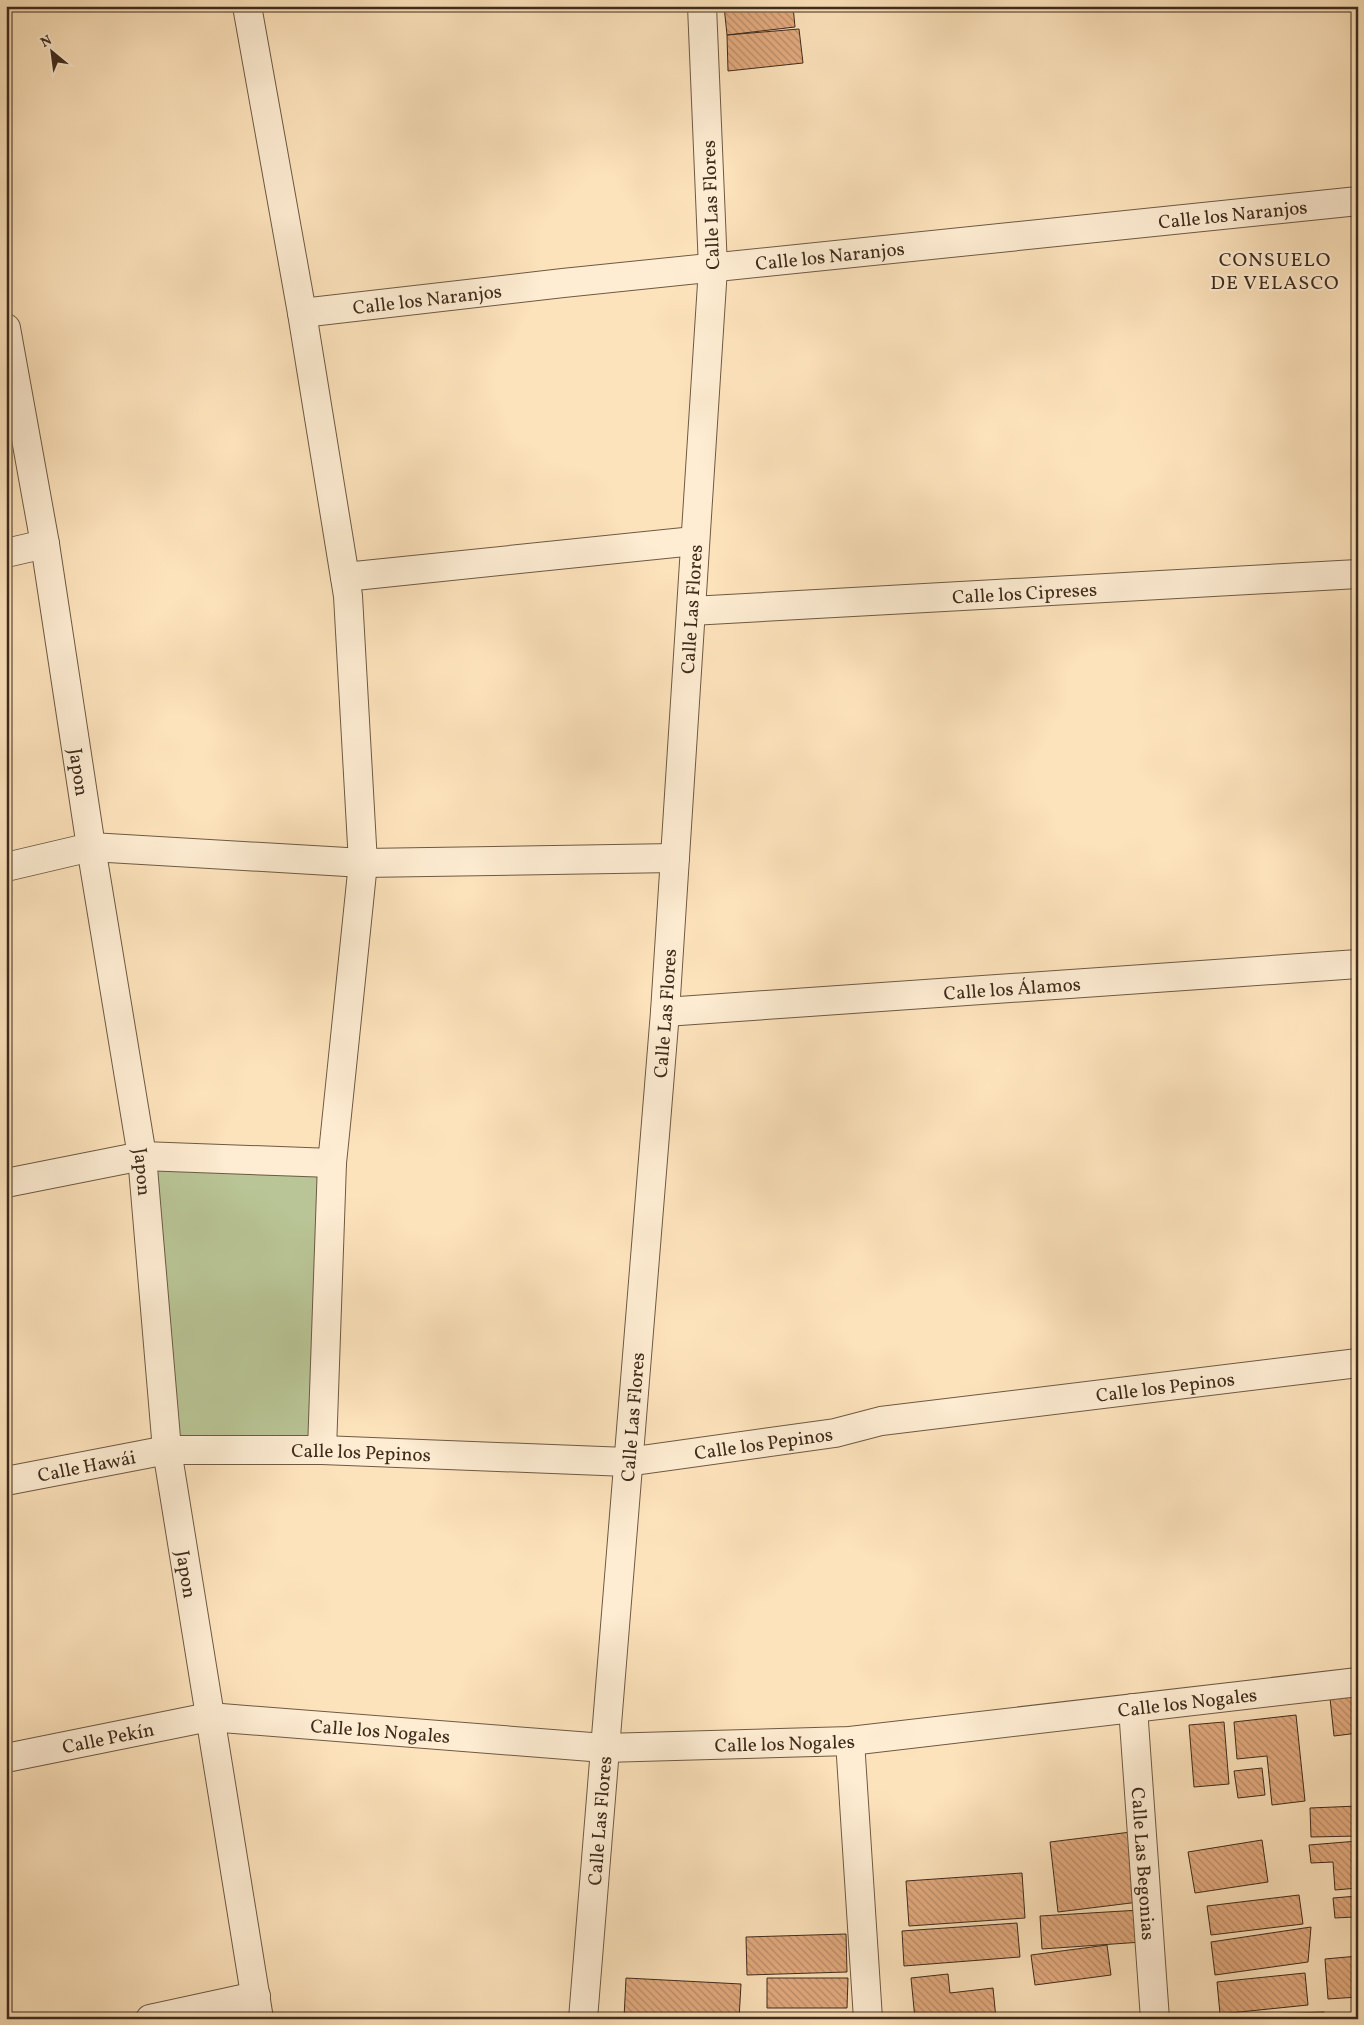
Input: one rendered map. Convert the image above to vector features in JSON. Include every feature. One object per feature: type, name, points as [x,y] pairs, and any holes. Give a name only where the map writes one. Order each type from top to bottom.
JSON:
[{"type":"street","points":[[246,6],[302,313],[348,596],[363,863],[332,1163],[322,1450]]},
{"type":"street","name":"Calle Las Flores","points":[[583,2019],[665,1012],[713,268],[702,6]]},
{"type":"street","name":"Calle los Naranjos","points":[[302,313],[563,283],[1358,201]]},
{"type":"street","name":"Japon","points":[[6,328],[45,544],[91,848],[142,1156],[167,1450],[257,2007]]},
{"type":"street","points":[[345,577],[694,541]]},
{"type":"street","points":[[6,553],[45,544]]},
{"type":"street","name":"Calle los Cipreses","points":[[691,610],[1358,574]]},
{"type":"street","points":[[6,867],[91,848],[363,863],[674,858]]},
{"type":"street","name":"Calle los Álamos","points":[[665,1012],[1358,964]]},
{"type":"street","points":[[6,1183],[142,1156],[332,1163]]},
{"type":"street","name":"Calle los Pepinos","points":[[167,1450],[322,1450],[627,1462],[835,1434],[881,1422],[1358,1364]]},
{"type":"street","name":"Calle Hawái","points":[[6,1481],[167,1450]]},
{"type":"street","name":"Calle los Nogales","points":[[209,1717],[604,1748],[850,1741],[1358,1682]]},
{"type":"street","name":"Calle Las Begonias","points":[[1133,1708],[1155,2019]]},
{"type":"street","name":"Calle Pekín","points":[[6,1758],[209,1717]]},
{"type":"street","points":[[850,1741],[868,2019]]},
{"type":"street","points":[[150,2019],[257,2007]]},
{"type":"green space","points":[[151,1168],[321,1171],[314,1444],[173,1442]]},
{"type":"building","points":[[724,6],[793,6],[795,27],[727,35]]},
{"type":"building","points":[[799,29],[803,63],[728,71],[727,35]]},
{"type":"building","points":[[1358,1695],[1358,1733],[1334,1736],[1330,1698]]},
{"type":"building","points":[[1296,1715],[1305,1801],[1272,1805],[1267,1756],[1237,1759],[1234,1722]]},
{"type":"building","points":[[1224,1722],[1229,1784],[1194,1787],[1189,1725]]},
{"type":"building","points":[[1262,1768],[1265,1795],[1238,1798],[1234,1771]]},
{"type":"building","points":[[1358,1806],[1358,1836],[1311,1837],[1310,1808]]},
{"type":"building","points":[[1131,1832],[1139,1902],[1058,1912],[1050,1842]]},
{"type":"building","points":[[1262,1840],[1268,1882],[1195,1893],[1188,1852]]},
{"type":"building","points":[[1358,1841],[1358,1888],[1335,1890],[1333,1862],[1311,1863],[1309,1845]]},
{"type":"building","points":[[1022,1873],[1025,1918],[909,1926],[906,1881]]},
{"type":"building","points":[[1299,1895],[1303,1924],[1211,1935],[1207,1906]]},
{"type":"building","points":[[1358,1896],[1358,1949],[1356,1949],[1354,1917],[1335,1918],[1333,1898]]},
{"type":"building","points":[[1140,1910],[1142,1942],[1042,1949],[1040,1916]]},
{"type":"building","points":[[1017,1923],[1020,1957],[904,1966],[902,1931]]},
{"type":"building","points":[[1311,1927],[1308,1962],[1215,1975],[1211,1942]]},
{"type":"building","points":[[846,1934],[847,1972],[747,1975],[746,1937]]},
{"type":"building","points":[[1107,1945],[1111,1975],[1035,1985],[1031,1955]]},
{"type":"building","points":[[1358,1956],[1358,1997],[1328,1999],[1325,1959]]},
{"type":"building","points":[[1305,1973],[1308,2005],[1220,2014],[1217,1982]]},
{"type":"building","points":[[948,1974],[950,1993],[993,1988],[996,2019],[915,2019],[911,1978]]},
{"type":"building","points":[[626,1978],[741,1984],[739,2019],[624,2018]]},
{"type":"building","points":[[767,1978],[848,1978],[847,2008],[767,2008]]},
{"type":"building","points":[[1324,2012],[1324,2019],[1211,2019],[1210,2016]]},
{"type":"building","points":[[751,2014],[832,2019],[751,2019]]},
{"type":"district","name":"CONSUELO DE VELASCO","points":[[1275,270]]}]
